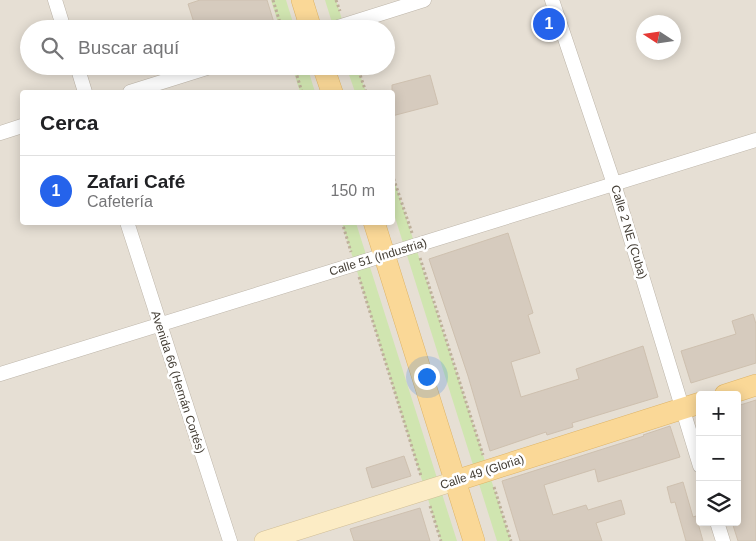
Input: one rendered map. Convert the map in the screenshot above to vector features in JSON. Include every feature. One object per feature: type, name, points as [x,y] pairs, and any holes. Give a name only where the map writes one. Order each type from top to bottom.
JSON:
[{"type":"main road","points":[[302,0],[308,20]]},
{"type":"main road","points":[[326,75],[331,90]]},
{"type":"main road","points":[[375,225],[474,541]]},
{"type":"main road","points":[[738,391],[756,385]]},
{"type":"main road","name":"Calle 49 (Gloria)","points":[[455,481],[691,405]]},
{"type":"street","points":[[55,0],[61,20]]},
{"type":"street","points":[[361,20],[424,0]]},
{"type":"street","name":"Calle 2 NE (Cuba)","points":[[552,0],[691,405],[696,439]]},
{"type":"street","points":[[80,75],[84,90]]},
{"type":"street","points":[[136,90],[184,75]]},
{"type":"street","points":[[0,133],[20,127]]},
{"type":"street","name":"Calle 51 (Industria)","points":[[0,374],[756,140]]},
{"type":"street","name":"Avenida 66 (Hernán Cortés)","points":[[128,225],[230,541]]},
{"type":"street","name":"Calle 49 (Gloria)","points":[[264,541],[455,481]]},
{"type":"street","points":[[718,526],[723,541]]},
{"type":"path","points":[[273,0],[279,20]]},
{"type":"path","points":[[297,75],[301,90]]},
{"type":"path","points":[[360,75],[365,90]]},
{"type":"path","points":[[395,183],[511,541]]},
{"type":"path","points":[[343,225],[441,541]]},
{"type":"shaded area","points":[[0,0],[756,0],[756,541],[0,541]]},
{"type":"green space","points":[[271,0],[286,0],[292,20],[277,20]]},
{"type":"green space","points":[[325,0],[336,0],[342,20],[331,20]]},
{"type":"green space","points":[[295,75],[310,75],[314,90],[299,90]]},
{"type":"green space","points":[[349,75],[360,75],[365,90],[354,90]]},
{"type":"green space","points":[[395,183],[511,541],[497,541],[395,217]]},
{"type":"green space","points":[[343,225],[357,225],[457,541],[441,541]]},
{"type":"building","points":[[200,0],[267,0],[273,20],[193,20],[188,4]]},
{"type":"building","points":[[430,75],[438,104],[395,115],[395,90],[392,90],[392,85]]},
{"type":"building","points":[[508,233],[533,313],[528,315],[540,353],[511,362],[521,397],[579,379],[576,369],[643,346],[658,397],[572,423],[573,427],[547,435],[546,432],[490,451],[468,376],[429,259]]},
{"type":"building","points":[[753,314],[756,324],[756,363],[691,383],[681,351],[736,334],[732,321]]},
{"type":"building","points":[[756,400],[756,541],[738,541],[733,526],[741,526],[741,405]]},
{"type":"building","points":[[670,426],[680,457],[598,482],[595,469],[544,485],[553,515],[586,505],[588,510],[621,500],[625,514],[596,523],[602,541],[520,541],[502,481]]},
{"type":"building","points":[[404,456],[411,476],[372,488],[366,468]]},
{"type":"building","points":[[683,482],[693,517],[696,516],[696,526],[699,526],[703,541],[686,541],[675,502],[671,503],[667,487]]},
{"type":"building","points":[[420,508],[430,541],[354,541],[350,529]]},
{"type":"place","name":"Zafari Café","points":[[549,24]]}]
